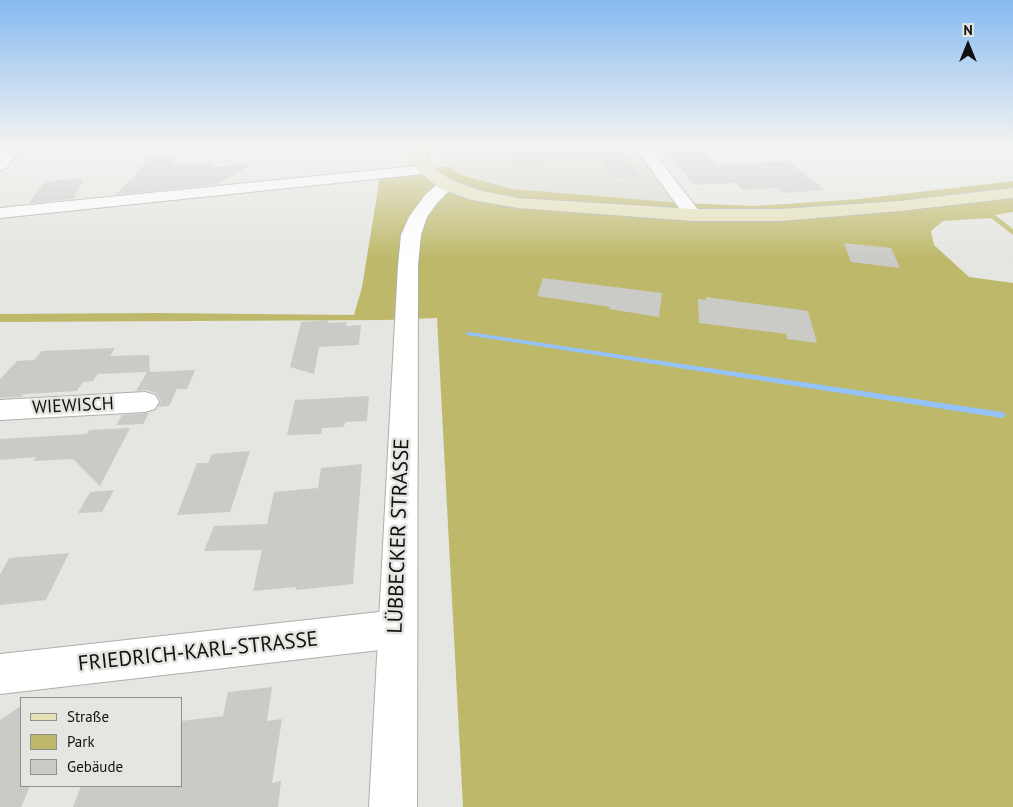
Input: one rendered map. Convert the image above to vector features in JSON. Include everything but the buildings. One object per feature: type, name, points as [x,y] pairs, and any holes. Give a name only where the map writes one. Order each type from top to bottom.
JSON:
[{"type":"main road","points":[[448,185],[468,193],[518,203],[693,215],[736,216],[814,214],[1013,193]]},
{"type":"street","points":[[0,214],[294,184]]},
{"type":"street","points":[[669,184],[693,215]]},
{"type":"street","name":"LÜBBECKER STRASSE","points":[[393,807],[396,629],[410,235],[418,217],[431,199],[448,185]]},
{"type":"street","name":"LÜBBECKER STRASSE","points":[[408,265],[419,240],[443,213],[468,193]]},
{"type":"street","name":"WIEWISCH","points":[[0,410],[145,402]]},
{"type":"street","name":"FRIEDRICH-KARL-STRASSE","points":[[0,674],[396,629]]},
{"type":"shaded area","points":[[493,184],[668,184],[683,203],[512,189]]},
{"type":"green space","points":[[379,184],[493,184],[512,189],[683,203],[755,206],[859,199],[990,184],[1013,184],[1013,212],[995,215],[1013,229],[1013,235],[991,218],[943,221],[931,231],[934,245],[969,277],[1013,283],[1013,807],[463,807],[437,318],[385,320],[0,322],[0,314],[354,315],[362,287]]},
{"type":"waterway","points":[[469,334],[1002,415]]}]
